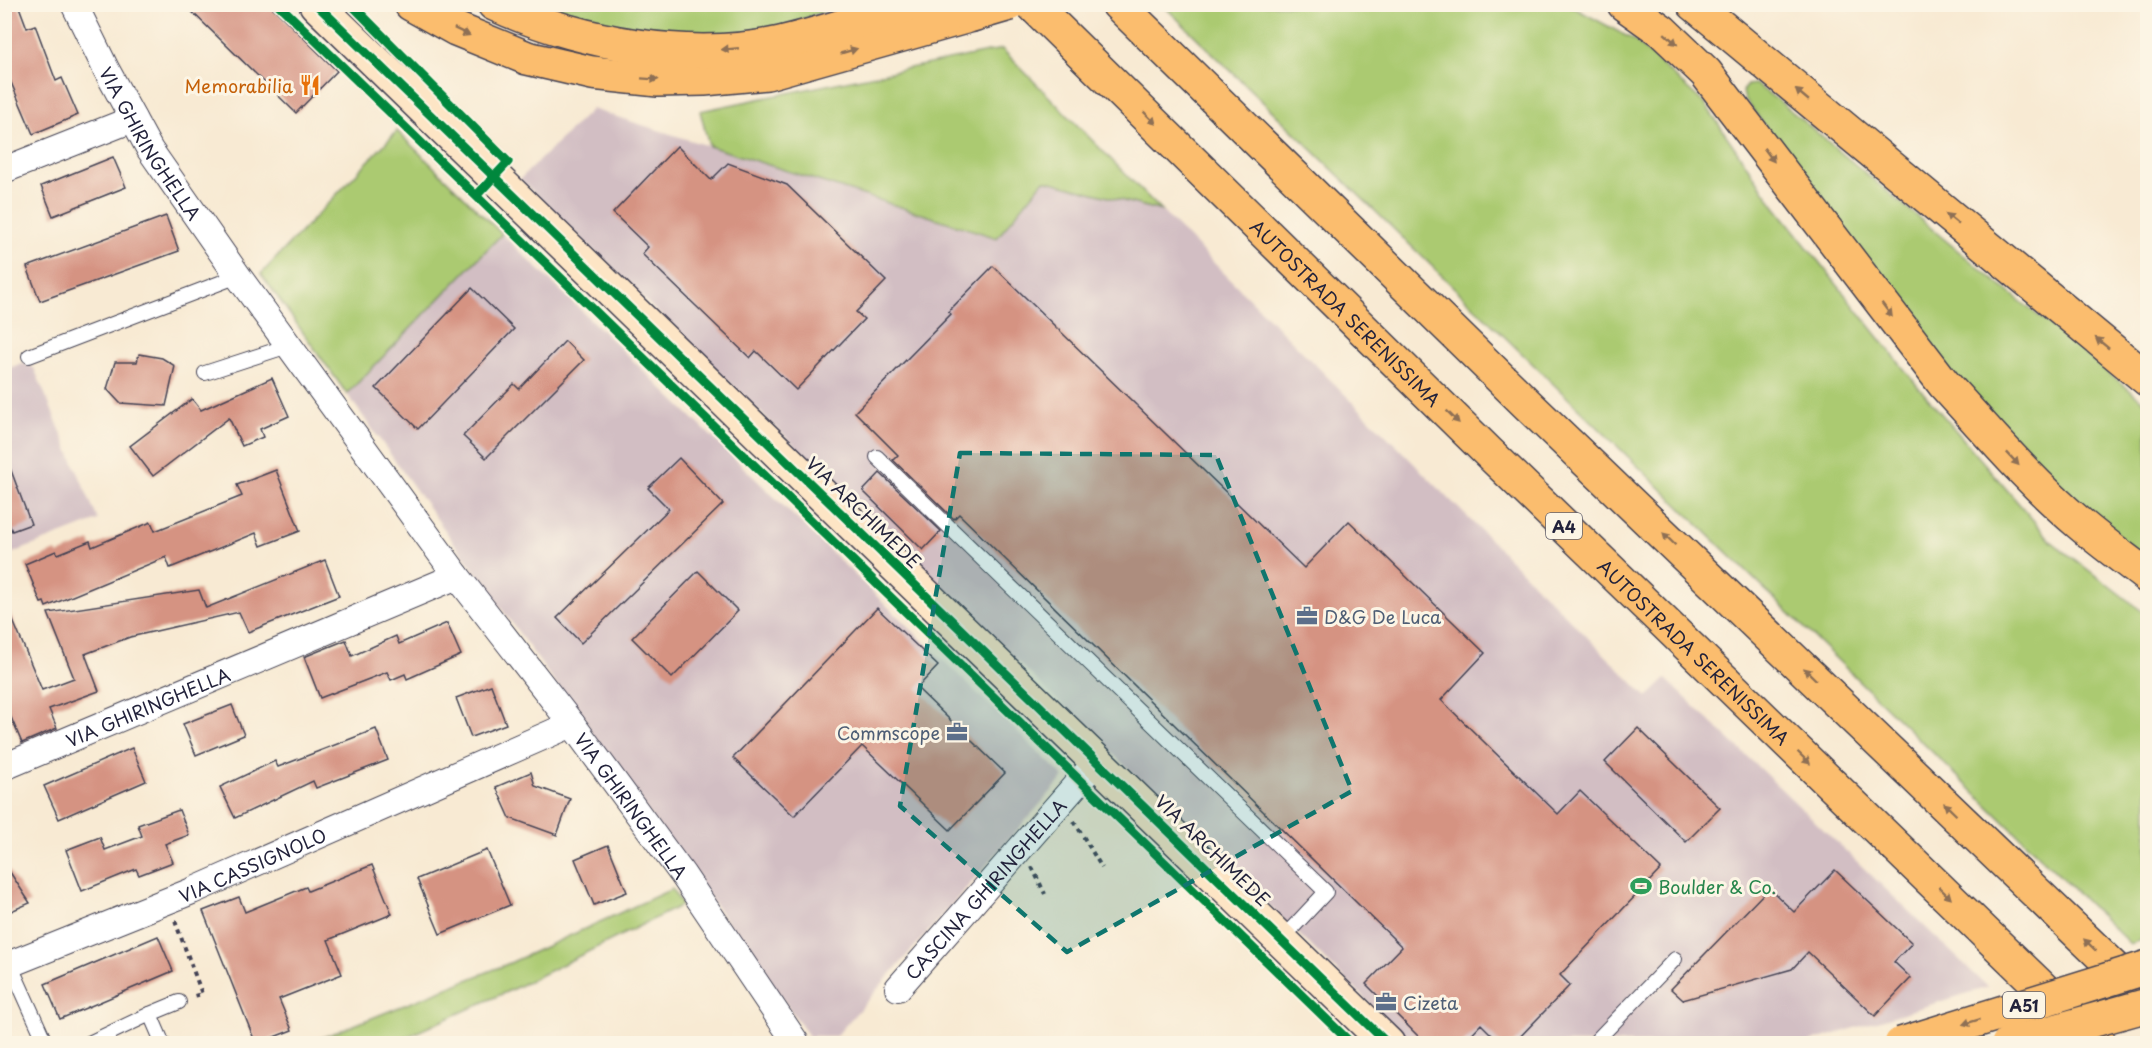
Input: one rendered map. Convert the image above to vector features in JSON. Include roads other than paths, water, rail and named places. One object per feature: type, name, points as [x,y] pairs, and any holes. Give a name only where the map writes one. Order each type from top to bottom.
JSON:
[{"type":"highway","points":[[411,4],[456,29],[527,58],[592,73],[658,80],[704,79],[767,73],[1010,4]]},
{"type":"highway","points":[[494,4],[536,21],[600,39],[644,48],[697,51],[780,43],[912,4]]},
{"type":"highway","points":[[1004,4],[1118,87]]},
{"type":"highway","name":"AUTOSTRADA SERENISSIMA","points":[[1032,4],[1488,452],[2100,1044]]},
{"type":"highway","points":[[1118,4],[1526,403],[2148,1000]]},
{"type":"highway","points":[[1624,4],[1673,41],[1706,73],[1939,378],[2028,474],[2078,523],[2148,577]]},
{"type":"highway","points":[[1696,8],[2148,380]]},
{"type":"highway","name":"A51","points":[[1901,1044],[2148,967]]},
{"type":"highway","name":"A51","points":[[2008,1044],[2148,1005]]},
{"type":"street","name":"VIA GHIRINGHELLA","points":[[74,4],[150,150],[288,346],[457,576],[572,724],[683,875],[797,1044]]},
{"type":"street","name":"VIA ARCHIMEDE","points":[[316,4],[1388,1044]]},
{"type":"street","points":[[4,170],[132,119]]},
{"type":"street","name":"VIA GHIRINGHELLA","points":[[4,767],[457,576]]},
{"type":"street","name":"VIA CASSIGNOLO","points":[[10,964],[167,900],[572,724]]},
{"type":"street","name":"CASCINA GHIRINGHELLA","points":[[898,988],[1097,761]]},
{"type":"lane","points":[[29,356],[238,276]]},
{"type":"lane","points":[[205,374],[288,346]]},
{"type":"lane","points":[[877,457],[1326,892],[1281,940]]},
{"type":"lane","points":[[1593,1044],[1675,959]]},
{"type":"lane","name":"VIA CASSIGNOLO","points":[[10,964],[46,1044]]},
{"type":"lane","points":[[87,1044],[179,1002]]},
{"type":"lane","points":[[150,1014],[163,1044]]},
{"type":"place","name":"Memorabilia","points":[[310,85]]},
{"type":"place","name":"D&G De Luca","points":[[1307,616]]},
{"type":"place","name":"Commscope","points":[[957,732]]},
{"type":"place","name":"Boulder & Co.","points":[[1641,886]]},
{"type":"place","name":"Cizeta","points":[[1386,1002]]}]
